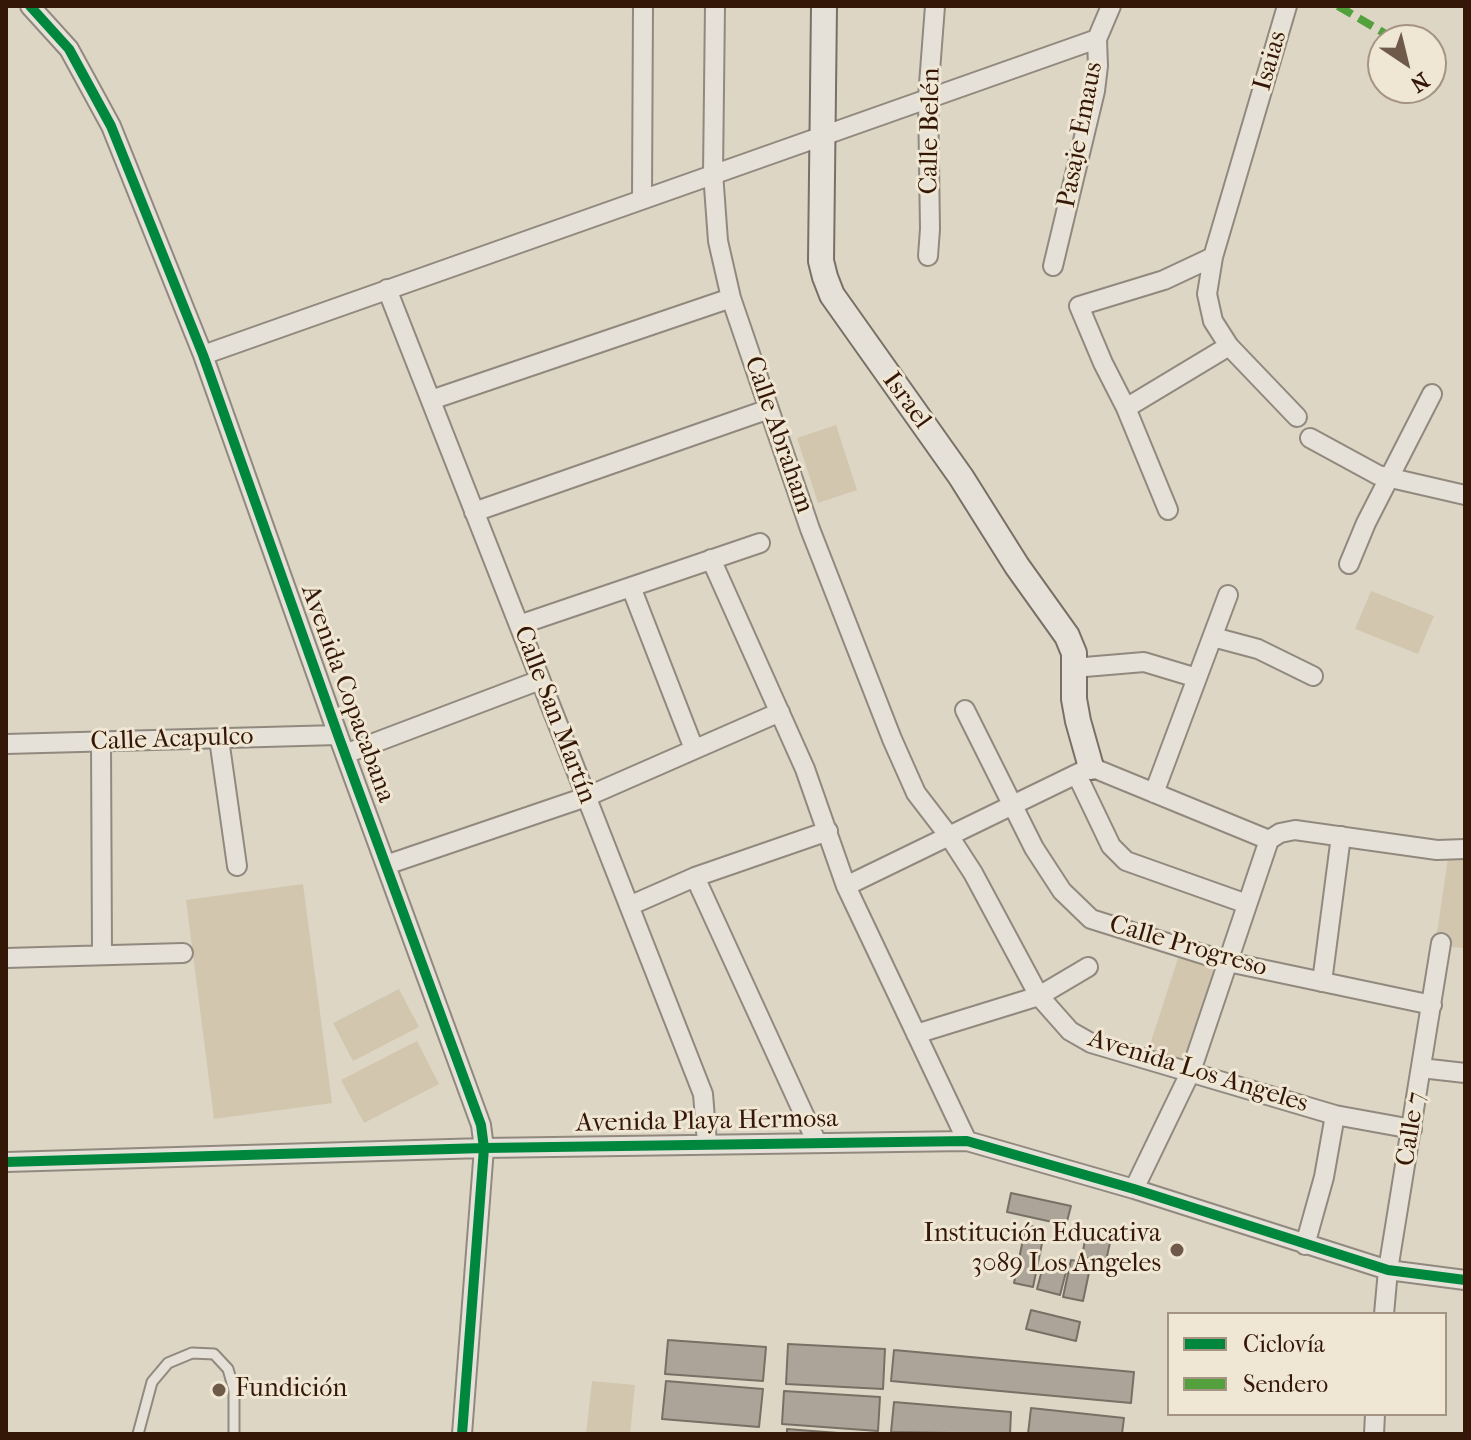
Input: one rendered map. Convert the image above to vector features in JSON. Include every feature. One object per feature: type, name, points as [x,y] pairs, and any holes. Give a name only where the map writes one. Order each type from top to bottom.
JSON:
[{"type":"street","name":"Avenida Copacabana","points":[[30,6],[69,49],[105,114],[203,355],[481,1125],[484,1148],[462,1434]]},
{"type":"street","points":[[642,198],[643,6]]},
{"type":"street","name":"Calle Abraham","points":[[715,6],[713,173],[718,241],[731,298],[820,556],[892,739],[916,793],[949,836]]},
{"type":"street","name":"Israel","points":[[824,6],[821,261],[832,295],[961,477],[1017,566],[1067,636],[1074,653],[1076,710],[1084,771]]},
{"type":"street","name":"Calle Belén","points":[[928,256],[928,97],[935,6]]},
{"type":"street","name":"Pasaje Emaus","points":[[1053,266],[1095,91],[1097,39],[1111,6]]},
{"type":"street","name":"Isaias","points":[[1287,6],[1213,257],[1207,294],[1213,321],[1229,346],[1297,417]]},
{"type":"street","points":[[203,355],[1097,39]]},
{"type":"street","points":[[1168,510],[1079,306],[1164,280],[1213,257]]},
{"type":"street","name":"Calle San Martín","points":[[387,289],[703,1094],[707,1143]]},
{"type":"street","points":[[431,400],[731,298]]},
{"type":"street","points":[[1126,408],[1229,346]]},
{"type":"street","points":[[1349,564],[1366,523],[1432,394]]},
{"type":"street","points":[[474,512],[769,409]]},
{"type":"street","points":[[1310,438],[1378,475],[1465,495]]},
{"type":"street","points":[[519,625],[760,543]]},
{"type":"street","points":[[711,559],[805,769],[846,886],[967,1141]]},
{"type":"street","points":[[631,587],[694,749]]},
{"type":"street","points":[[1154,793],[1228,595]]},
{"type":"street","points":[[1213,637],[1258,649],[1313,676]]},
{"type":"street","points":[[1073,668],[1144,662],[1197,678]]},
{"type":"street","points":[[345,754],[540,680]]},
{"type":"street","name":"Calle Progreso","points":[[965,710],[1034,848],[1062,891],[1091,919],[1228,962],[1432,1005]]},
{"type":"street","points":[[386,865],[586,797],[780,712]]},
{"type":"street","name":"Calle Acapulco","points":[[6,744],[338,735]]},
{"type":"street","points":[[219,739],[237,866]]},
{"type":"street","points":[[101,742],[102,954]]},
{"type":"street","points":[[846,886],[1084,771],[1154,793],[1269,840]]},
{"type":"street","points":[[1084,771],[1111,846],[1126,861],[1247,904]]},
{"type":"street","points":[[1134,1189],[1191,1071],[1269,840],[1280,833],[1295,830],[1437,850],[1465,849]]},
{"type":"street","points":[[629,906],[695,877],[828,831]]},
{"type":"street","name":"Avenida Los Angeles","points":[[949,836],[973,873],[1039,996],[1070,1031],[1091,1043],[1153,1063],[1191,1071],[1335,1115],[1412,1129]]},
{"type":"street","points":[[1322,982],[1341,836]]},
{"type":"street","points":[[695,877],[817,1143]]},
{"type":"street","name":"Calle 7","points":[[1384,1312],[1388,1270],[1441,943]]},
{"type":"street","points":[[6,958],[183,953]]},
{"type":"street","points":[[916,1034],[1039,996],[1088,967]]},
{"type":"street","points":[[1421,1068],[1465,1073]]},
{"type":"street","points":[[1305,1245],[1324,1177],[1335,1115]]},
{"type":"street","name":"Avenida Playa Hermosa","points":[[6,1162],[707,1143],[967,1141],[1134,1189],[1388,1270],[1465,1280]]},
{"type":"lane","points":[[138,1434],[152,1382],[168,1363],[192,1353],[214,1354],[228,1369],[234,1390],[234,1434]]},
{"type":"shaded area","points":[[836,425],[857,490],[818,503],[797,438]]},
{"type":"shaded area","points":[[1371,591],[1434,616],[1418,654],[1355,629]]},
{"type":"shaded area","points":[[1465,855],[1465,948],[1435,946],[1448,858]]},
{"type":"shaded area","points":[[303,884],[332,1103],[214,1119],[186,900]]},
{"type":"shaded area","points":[[1179,955],[1219,968],[1189,1060],[1180,1066],[1146,1057]]},
{"type":"shaded area","points":[[399,989],[419,1027],[353,1061],[333,1023]]},
{"type":"shaded area","points":[[417,1041],[439,1084],[364,1123],[341,1080]]},
{"type":"shaded area","points":[[592,1381],[635,1385],[630,1434],[586,1434]]},
{"type":"building","points":[[1011,1193],[1071,1206],[1066,1225],[1007,1212]]},
{"type":"building","points":[[1026,1225],[1045,1229],[1033,1287],[1014,1283]]},
{"type":"building","points":[[1086,1234],[1111,1238],[1106,1261],[1082,1257]]},
{"type":"building","points":[[1071,1260],[1091,1263],[1083,1301],[1063,1297]]},
{"type":"building","points":[[1043,1266],[1066,1272],[1060,1295],[1037,1289]]},
{"type":"building","points":[[1031,1310],[1080,1322],[1076,1341],[1026,1329]]},
{"type":"building","points":[[668,1340],[766,1347],[763,1381],[665,1374]]},
{"type":"building","points":[[788,1344],[885,1349],[883,1389],[786,1384]]},
{"type":"building","points":[[894,1350],[1134,1372],[1131,1403],[891,1381]]},
{"type":"building","points":[[666,1381],[763,1389],[759,1427],[662,1419]]},
{"type":"building","points":[[784,1391],[880,1397],[878,1431],[782,1424]]},
{"type":"building","points":[[894,1402],[1011,1412],[1010,1434],[891,1432]]},
{"type":"building","points":[[1031,1408],[1124,1418],[1122,1434],[1028,1434]]},
{"type":"building","points":[[787,1429],[851,1434],[787,1434]]},
{"type":"marked path","points":[[1338,6],[1369,24]]},
{"type":"cycle path","points":[[30,6],[69,49],[111,126],[203,355],[481,1125],[484,1148],[462,1434]]},
{"type":"cycle path","points":[[6,1162],[484,1148],[967,1141],[1134,1189],[1388,1270],[1465,1280]]},
{"type":"place","name":"Institución Educativa 3089 Los Angeles","points":[[1177,1250]]},
{"type":"place","name":"Fundición","points":[[219,1390]]}]
